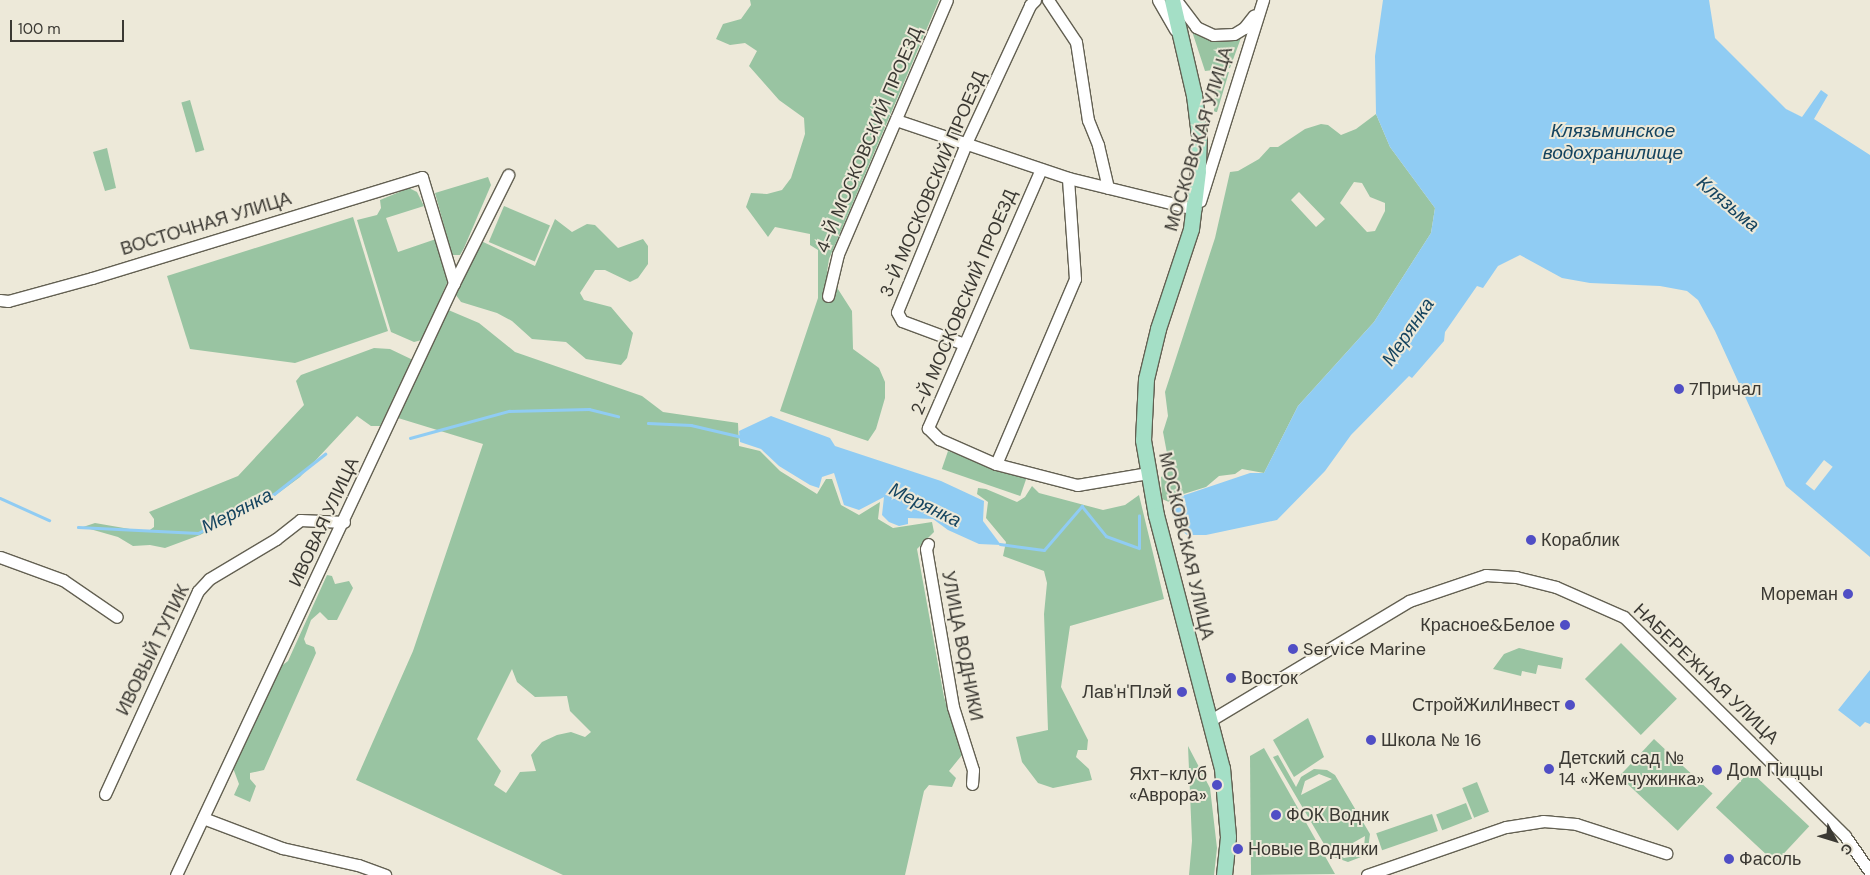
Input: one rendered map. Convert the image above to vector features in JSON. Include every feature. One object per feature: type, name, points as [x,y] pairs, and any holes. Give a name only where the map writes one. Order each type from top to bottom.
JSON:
[{"type":"main road","points":[[1167,0],[1181,41]]},
{"type":"main road","points":[[1172,0],[1199,134],[1192,229]]},
{"type":"main road","name":"МОСКОВСКАЯ УЛИЦА","points":[[1192,229],[1158,329],[1146,379],[1143,440],[1148,473],[1211,720],[1225,798],[1228,849],[1224,875]]},
{"type":"street","name":"4-Й МОСКОВСКИЙ ПРОЕЗД","points":[[828,296],[838,254],[947,0]]},
{"type":"street","name":"3-Й МОСКОВСКИЙ ПРОЕЗД","points":[[964,344],[902,321],[897,312],[967,142],[1030,6],[1035,0]]},
{"type":"street","points":[[1048,0],[1076,42],[1088,120],[1098,145],[1108,188]]},
{"type":"street","points":[[1158,0],[1181,41]]},
{"type":"street","points":[[1176,0],[1196,27],[1204,32],[1223,36],[1244,28],[1262,0]]},
{"type":"street","name":"МОСКОВСКАЯ УЛИЦА","points":[[1192,229],[1262,0]]},
{"type":"street","points":[[896,120],[967,142],[1068,178],[1194,209]]},
{"type":"street","name":"2-Й МОСКОВСКИЙ ПРОЕЗД","points":[[996,464],[934,436],[928,426],[1041,169]]},
{"type":"street","name":"ИВОВАЯ УЛИЦА","points":[[176,875],[344,522],[454,283],[508,176]]},
{"type":"street","name":"ВОСТОЧНАЯ УЛИЦА","points":[[0,300],[8,301],[92,278],[422,177],[454,283]]},
{"type":"street","points":[[1068,178],[1075,280],[996,464],[1077,485],[1148,473]]},
{"type":"street","name":"ИВОВЫЙ ТУПИК","points":[[105,794],[198,591],[209,579],[276,539],[300,520],[344,522]]},
{"type":"street","name":"УЛИЦА ВОДНИКИ","points":[[928,544],[926,549],[953,707],[973,770],[972,784]]},
{"type":"street","points":[[0,557],[64,580],[117,617]]},
{"type":"street","name":"НАБЕРЕЖНАЯ УЛИЦА","points":[[1211,720],[1410,601],[1471,578],[1499,574],[1516,577],[1556,587],[1624,617],[1845,836],[1870,872]]},
{"type":"street","points":[[203,818],[282,848],[358,864],[385,875]]},
{"type":"street","points":[[1368,875],[1506,827],[1543,821],[1576,824],[1666,852]]},
{"type":"green space","points":[[750,0],[939,0],[829,259],[827,272],[852,311],[853,349],[879,368],[885,382],[885,398],[876,429],[868,441],[780,411],[818,298],[818,250],[810,245],[810,234],[775,227],[768,237],[746,207],[751,193],[767,194],[782,190],[791,178],[805,134],[804,118],[779,100],[749,66],[757,51],[745,43],[730,45],[716,39],[723,24],[741,19],[751,5]]},
{"type":"green space","points":[[1190,25],[1208,39],[1218,41],[1242,35],[1230,68],[1205,71]]},
{"type":"green space","points":[[1229,72],[1217,112],[1214,112],[1214,89],[1218,88],[1216,74]]},
{"type":"green space","points":[[190,100],[204,150],[196,152],[181,102]]},
{"type":"green space","points":[[1376,114],[1390,147],[1435,208],[1431,233],[1374,322],[1298,406],[1264,473],[1242,469],[1235,474],[1219,476],[1206,487],[1174,497],[1169,502],[1162,499],[1161,477],[1168,472],[1169,464],[1163,432],[1168,416],[1165,392],[1215,238],[1230,172],[1238,171],[1259,159],[1270,147],[1278,147],[1305,129],[1321,124],[1328,125],[1341,135],[1356,129]],"holes":[[[1354,182],[1362,183],[1370,197],[1385,203],[1385,211],[1375,231],[1367,232],[1340,203]],[[1299,192],[1325,219],[1316,227],[1291,200]]]},
{"type":"green space","points":[[107,148],[116,188],[105,191],[93,152]]},
{"type":"green space","points":[[488,177],[491,185],[464,248],[460,255],[452,255],[435,193]]},
{"type":"green space","points":[[409,188],[417,192],[424,206],[386,218],[398,252],[436,239],[447,275],[447,283],[422,340],[414,342],[391,332],[357,220],[377,215],[381,208],[380,200]]},
{"type":"green space","points":[[504,206],[550,226],[535,261],[489,242]]},
{"type":"green space","points":[[353,217],[388,331],[295,363],[190,349],[167,276]]},
{"type":"green space","points":[[555,219],[572,232],[587,224],[595,225],[618,248],[643,239],[648,246],[648,264],[638,278],[630,282],[605,270],[595,270],[580,293],[584,300],[611,307],[633,333],[627,358],[621,365],[586,359],[566,342],[532,339],[512,321],[497,313],[461,302],[456,295],[481,241],[535,266]]},
{"type":"green space","points":[[446,309],[479,323],[515,352],[642,396],[663,412],[738,423],[739,446],[760,451],[780,471],[817,494],[826,479],[832,479],[841,505],[859,515],[880,502],[878,519],[893,528],[932,522],[934,532],[917,549],[944,697],[962,755],[949,771],[956,778],[952,787],[929,785],[924,791],[905,875],[563,875],[356,780],[413,651],[483,444],[398,418]],"holes":[[[512,669],[517,682],[535,697],[567,696],[570,711],[591,732],[585,737],[571,732],[557,735],[542,742],[531,755],[536,771],[520,772],[506,793],[494,785],[501,771],[477,739]]]},
{"type":"green space","points":[[374,348],[390,349],[413,360],[380,426],[371,426],[357,416],[300,477],[273,497],[200,535],[165,548],[150,545],[133,546],[118,537],[83,527],[95,523],[147,532],[154,527],[154,519],[149,512],[238,476],[304,405],[296,381],[301,375]]},
{"type":"green space","points":[[948,451],[1026,478],[1020,496],[942,469]]},
{"type":"green space","points":[[1032,486],[1039,493],[1103,510],[1125,505],[1139,495],[1164,599],[1070,626],[1061,687],[1088,740],[1087,750],[1078,750],[1076,757],[1089,769],[1092,780],[1053,788],[1038,783],[1022,762],[1016,737],[1048,730],[1044,614],[1047,583],[1044,571],[1003,556],[1006,542],[986,518],[988,502],[977,494],[978,488],[986,489],[1017,502],[1025,497]]},
{"type":"green space","points":[[327,575],[332,576],[335,584],[349,581],[353,588],[337,620],[328,620],[320,612],[311,620],[304,639],[306,644],[314,647],[316,653],[264,770],[250,773],[250,779],[256,786],[250,802],[234,795],[239,784],[233,768],[280,667],[288,661]]},
{"type":"green space","points":[[1621,643],[1677,699],[1641,735],[1585,679]]},
{"type":"green space","points":[[1519,648],[1563,658],[1561,669],[1538,665],[1536,674],[1522,671],[1521,676],[1493,669],[1504,654]]},
{"type":"green space","points":[[1308,718],[1324,757],[1294,777],[1273,740]]},
{"type":"green space","points":[[1654,739],[1713,794],[1678,831],[1619,776]]},
{"type":"green space","points":[[1188,746],[1210,788],[1217,848],[1214,875],[1189,875],[1192,841]]},
{"type":"green space","name":"ФОК Водник","points":[[1264,748],[1335,874],[1251,875],[1250,756]]},
{"type":"green space","points":[[1278,755],[1296,787],[1301,777],[1314,769],[1327,770],[1335,775],[1370,834],[1368,849],[1361,857],[1348,862],[1331,856],[1273,757]],"holes":[[[1319,774],[1332,779],[1301,795],[1305,781]],[[1365,836],[1364,847],[1355,856],[1344,858],[1335,853]]]},
{"type":"green space","points":[[1750,771],[1809,826],[1775,863],[1716,808]]},
{"type":"green space","points":[[1477,782],[1489,812],[1474,818],[1462,788]]},
{"type":"green space","points":[[1466,803],[1472,819],[1442,830],[1436,814]]},
{"type":"green space","points":[[1432,814],[1438,831],[1382,850],[1376,833]]},
{"type":"water","name":"Клязьминское водохранилище","points":[[1383,0],[1709,0],[1715,38],[1786,109],[1802,117],[1821,90],[1828,95],[1814,119],[1870,155],[1870,557],[1786,486],[1715,331],[1698,300],[1687,291],[1660,286],[1590,283],[1562,278],[1520,255],[1498,266],[1483,288],[1477,286],[1445,332],[1444,341],[1412,378],[1409,376],[1351,435],[1325,471],[1277,520],[1206,535],[1187,535],[1178,527],[1170,509],[1176,498],[1250,473],[1264,473],[1298,406],[1374,322],[1431,233],[1435,208],[1390,147],[1376,114],[1375,56]]},
{"type":"water","points":[[771,416],[830,438],[835,446],[941,481],[984,501],[983,521],[1001,545],[979,544],[948,530],[933,519],[908,518],[908,524],[899,526],[889,522],[882,515],[884,497],[859,510],[844,505],[834,473],[822,477],[819,488],[810,485],[779,466],[761,449],[740,442],[739,431]]},
{"type":"water","points":[[1870,670],[1870,724],[1865,722],[1860,727],[1838,710]]},
{"type":"pier","points":[[1824,460],[1833,467],[1814,490],[1806,484]]},
{"type":"waterway","name":"Мерянка","points":[[410,438],[509,411],[589,409],[618,416]]},
{"type":"waterway","name":"Мерянка","points":[[648,423],[691,425],[742,437]]},
{"type":"waterway","name":"Мерянка","points":[[78,527],[198,533],[274,494],[325,454]]},
{"type":"waterway","name":"Мерянка","points":[[0,498],[49,520]]},
{"type":"waterway","name":"Мерянка","points":[[1000,544],[1044,550],[1082,506],[1106,536],[1139,548],[1139,516]]},
{"type":"place","name":"7Причал","points":[[1679,389]]},
{"type":"place","name":"Кораблик","points":[[1531,540]]},
{"type":"place","name":"Мореман","points":[[1848,594]]},
{"type":"place","name":"Красное&Белое","points":[[1565,625]]},
{"type":"place","name":"Service Marine","points":[[1293,649]]},
{"type":"place","name":"Восток","points":[[1231,678]]},
{"type":"place","name":"Лав'н'Плэй","points":[[1182,692]]},
{"type":"place","name":"СтройЖилИнвест","points":[[1570,705]]},
{"type":"place","name":"Школа № 16","points":[[1371,740]]},
{"type":"place","name":"Детский сад № 14 «Жемчужинка»","points":[[1549,769]]},
{"type":"place","name":"Дом Пиццы","points":[[1717,770]]},
{"type":"place","name":"Яхт-клуб «Аврора»","points":[[1217,785]]},
{"type":"place","name":"ФОК Водник","points":[[1276,815]]},
{"type":"place","name":"Новые Водники","points":[[1238,849]]},
{"type":"place","name":"Фасоль","points":[[1729,859]]},
{"type":"water label","name":"Клязьма","points":[[1728,204]]}]
